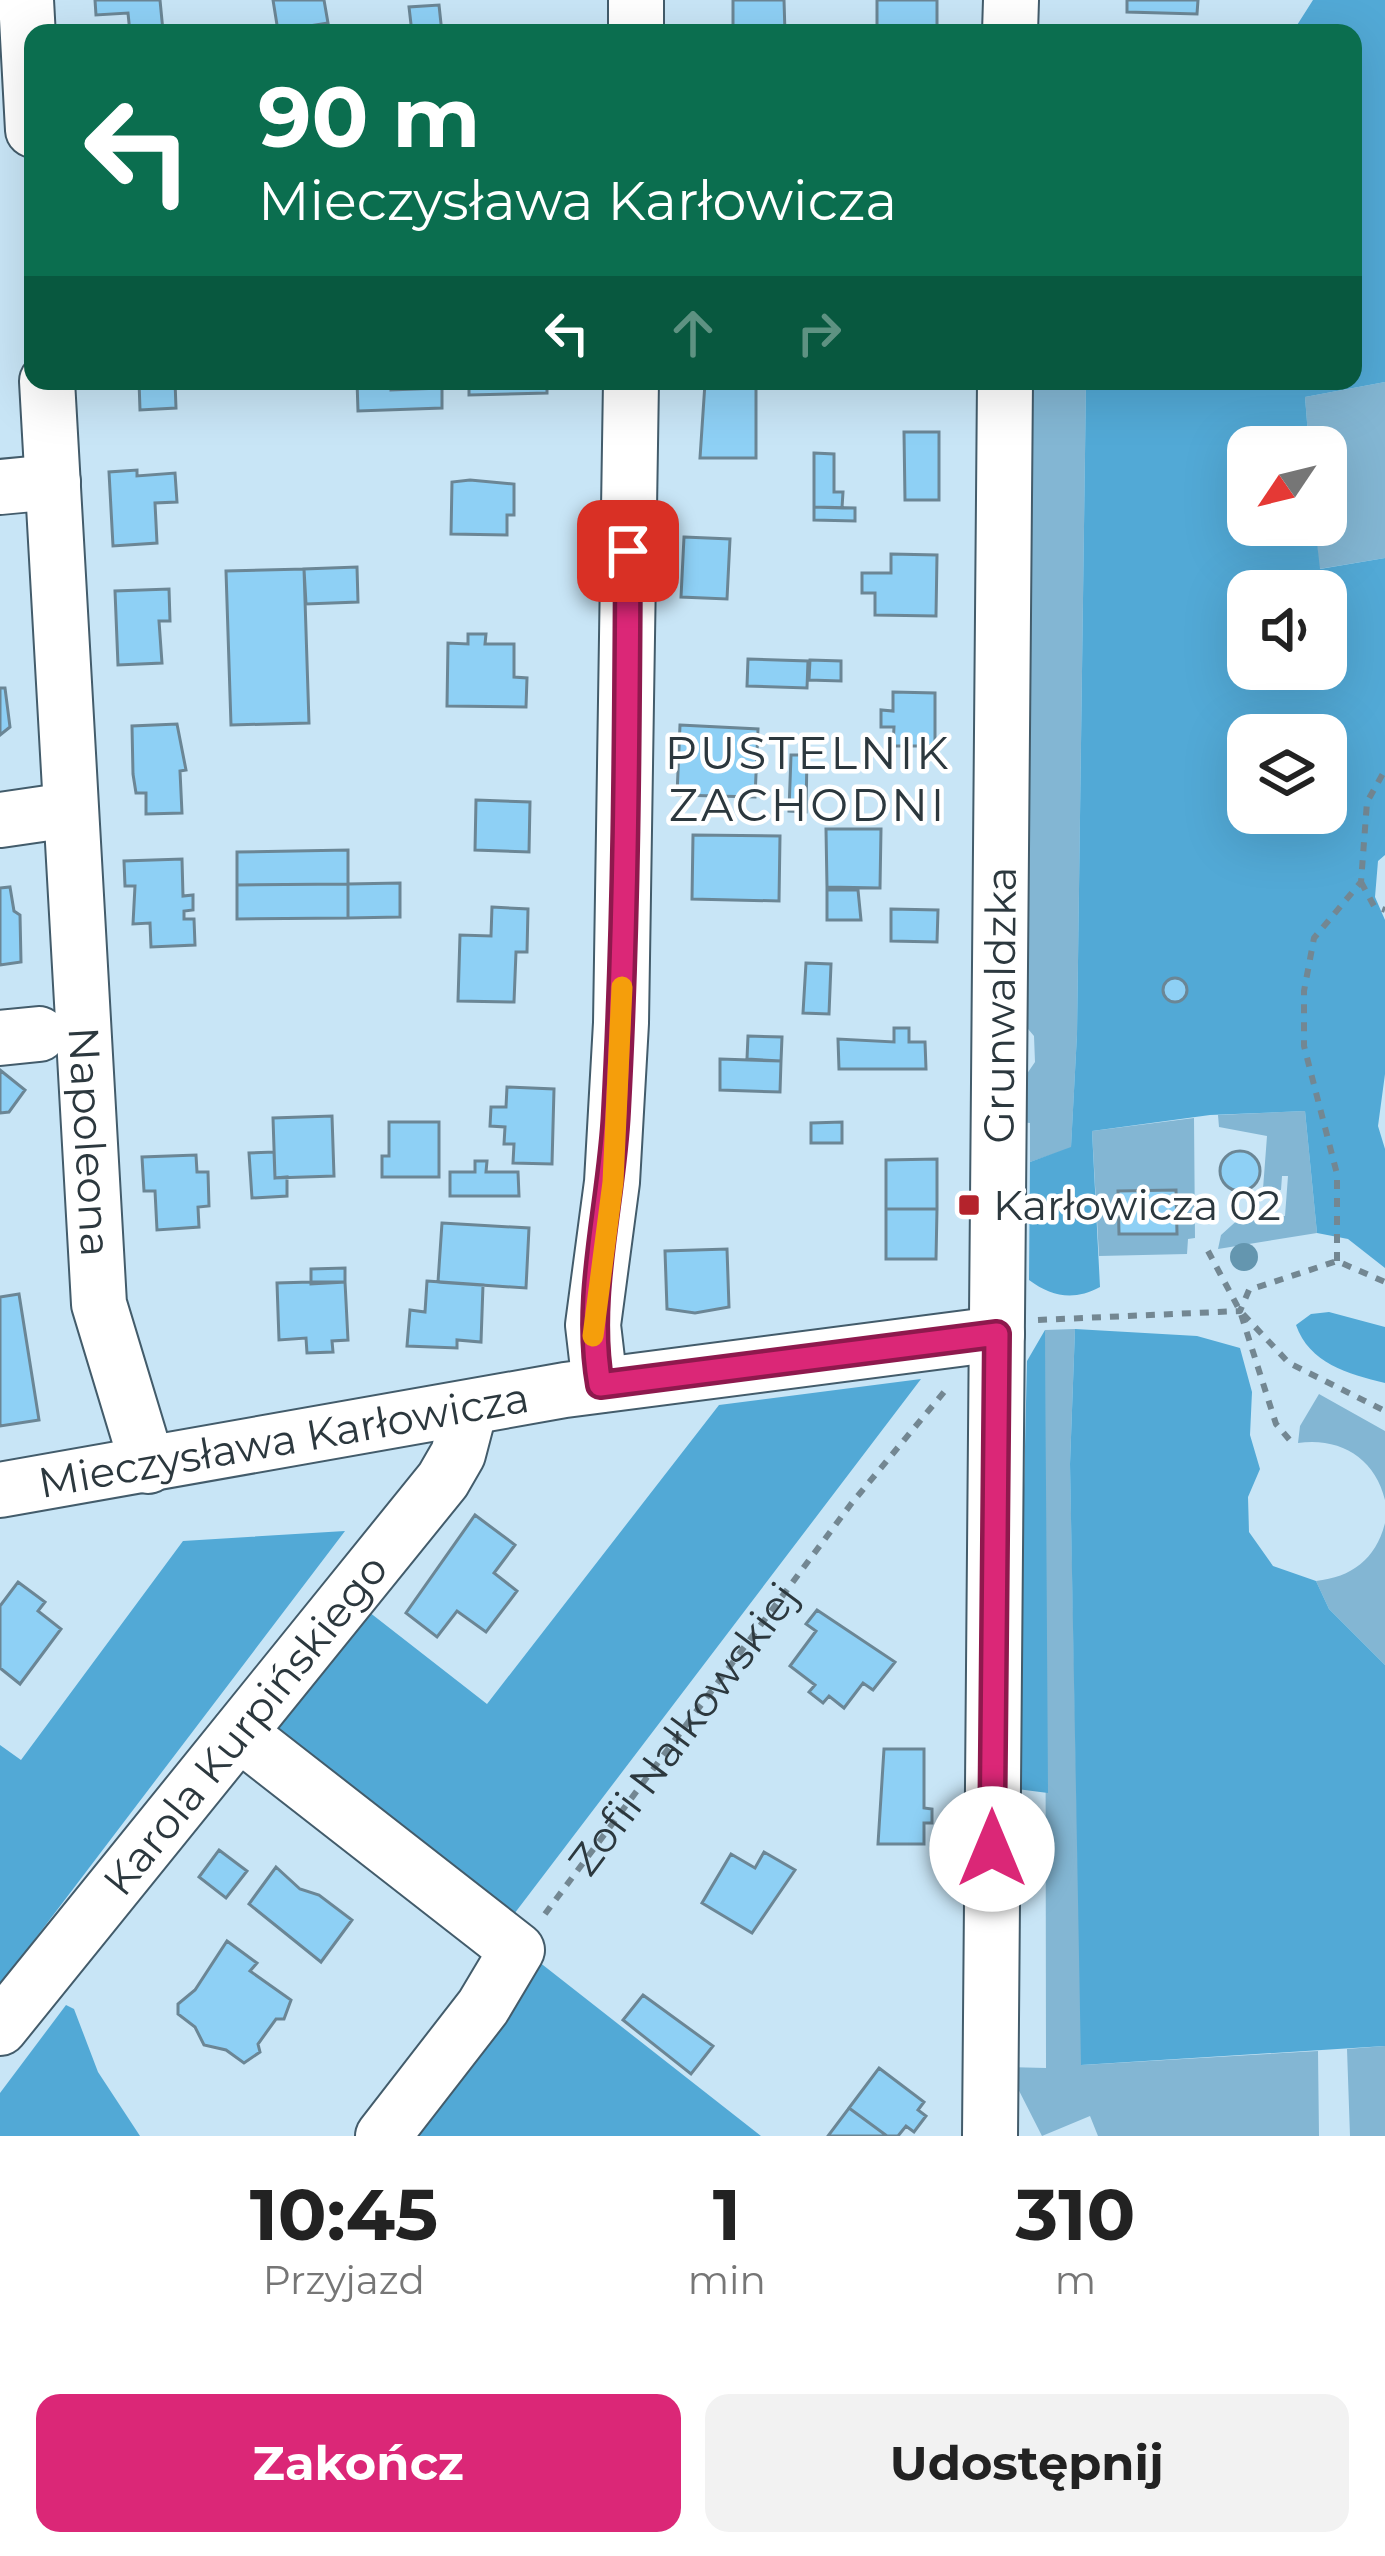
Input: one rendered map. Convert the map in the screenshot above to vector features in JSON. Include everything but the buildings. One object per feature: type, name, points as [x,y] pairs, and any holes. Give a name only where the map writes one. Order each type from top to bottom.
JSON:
[{"type":"street","name":"Napoleona","points":[[48,390],[98,1304],[148,1466]]},
{"type":"street","points":[[600,1385],[593,1325],[613,1182],[621,1023],[631,390]]},
{"type":"street","name":"Grunwaldzka","points":[[990,2136],[1005,390]]},
{"type":"street","points":[[0,487],[53,482]]},
{"type":"street","points":[[0,820],[69,810]]},
{"type":"street","name":"Mieczysława Karłowicza","points":[[0,1490],[600,1385],[997,1334]]},
{"type":"street","name":"Karola Kurpińskiego","points":[[0,2028],[443,1480],[458,1454],[470,1408]]},
{"type":"street","points":[[239,1733],[518,1951],[483,2007],[383,2136]]},
{"type":"path","points":[[1385,770],[1367,802],[1361,882],[1374,906],[1385,910]]},
{"type":"path","points":[[1337,1261],[1337,1174],[1304,1046],[1304,991],[1314,938],[1361,882]]},
{"type":"path","points":[[1176,1208],[1208,1207]]},
{"type":"path","points":[[1208,1251],[1240,1312],[1276,1424],[1294,1445]]},
{"type":"path","points":[[1240,1312],[1249,1290],[1337,1261],[1385,1282]]},
{"type":"path","points":[[997,1334],[1025,1321],[1240,1312],[1289,1363],[1385,1411]]},
{"type":"path","name":"Zofii Nałkowskiej","points":[[518,1951],[851,1504],[997,1334]]},
{"type":"shaded area","points":[[1313,0],[1385,0],[1385,382],[1362,386],[1362,24],[1298,24]]},
{"type":"shaded area","points":[[1385,382],[1385,558],[1319,569],[1317,546],[1347,546],[1347,426],[1307,426],[1305,397],[1362,390]]},
{"type":"shaded area","points":[[1031,390],[1086,390],[1077,1034],[1071,1148],[1030,1162],[1030,1123],[1020,1122],[1020,1084],[1035,1062],[1034,1036],[1023,1023]]},
{"type":"shaded area","points":[[1086,390],[1342,390],[1305,397],[1307,426],[1227,426],[1227,546],[1317,546],[1320,569],[1385,558],[1385,855],[1378,861],[1375,897],[1385,920],[1385,1074],[1378,1126],[1385,1149],[1385,1268],[1348,1239],[1317,1233],[1305,1111],[1210,1115],[1092,1131],[1100,1287],[1063,1295],[1046,1290],[1029,1280],[1030,1162],[1071,1147],[1077,1034]]},
{"type":"shaded area","points":[[1305,1111],[1317,1233],[1218,1249],[1221,1235],[1242,1216],[1285,1216],[1288,1176],[1282,1176],[1281,1190],[1263,1189],[1267,1136],[1219,1127],[1218,1115]]},
{"type":"shaded area","points":[[1194,1118],[1195,1238],[1188,1239],[1187,1254],[1099,1256],[1092,1131]]},
{"type":"shaded area","points":[[1329,1312],[1385,1327],[1385,1383],[1344,1371],[1310,1349],[1296,1325],[1311,1314]]},
{"type":"shaded area","points":[[1075,1329],[1070,1464],[1082,2065],[1318,2051],[1319,2136],[1098,2136],[1090,2116],[1042,2136],[1007,2067],[1046,2068],[1045,1330]]},
{"type":"shaded area","points":[[1075,1329],[1197,1336],[1240,1348],[1252,1392],[1250,1435],[1260,1469],[1248,1497],[1249,1532],[1273,1566],[1316,1581],[1329,1609],[1385,1665],[1385,2046],[1081,2065],[1070,1464]]},
{"type":"shaded area","points":[[1045,1330],[1048,1793],[1017,1789],[1027,1361]]},
{"type":"shaded area","points":[[921,1379],[505,1926],[265,1742],[369,1612],[487,1704],[719,1405]]},
{"type":"shaded area","points":[[1319,1394],[1385,1431],[1385,1500],[1373,1473],[1354,1454],[1328,1443],[1298,1443],[1300,1426]]},
{"type":"shaded area","points":[[1385,1523],[1385,1665],[1329,1609],[1316,1581],[1361,1564]]},
{"type":"shaded area","points":[[345,1531],[0,1985],[0,1745],[21,1760],[183,1541]]},
{"type":"shaded area","points":[[534,1958],[761,2136],[399,2136]]},
{"type":"shaded area","points":[[66,2005],[74,2009],[98,2072],[140,2136],[0,2136],[0,2093]]},
{"type":"shaded area","points":[[1385,2046],[1385,2136],[1350,2136],[1347,2049]]},
{"type":"slow traffic","points":[[593,1336],[613,1182],[622,987]]},
{"type":"place","name":"Karłowicza 02","points":[[969,1205]]},
{"type":"district","name":"PUSTELNIK ZACHODNI","points":[[808,779]]},
{"type":"route","points":[[628,551],[621,1023],[613,1182],[593,1325],[600,1385],[997,1334],[992,1849]]}]
